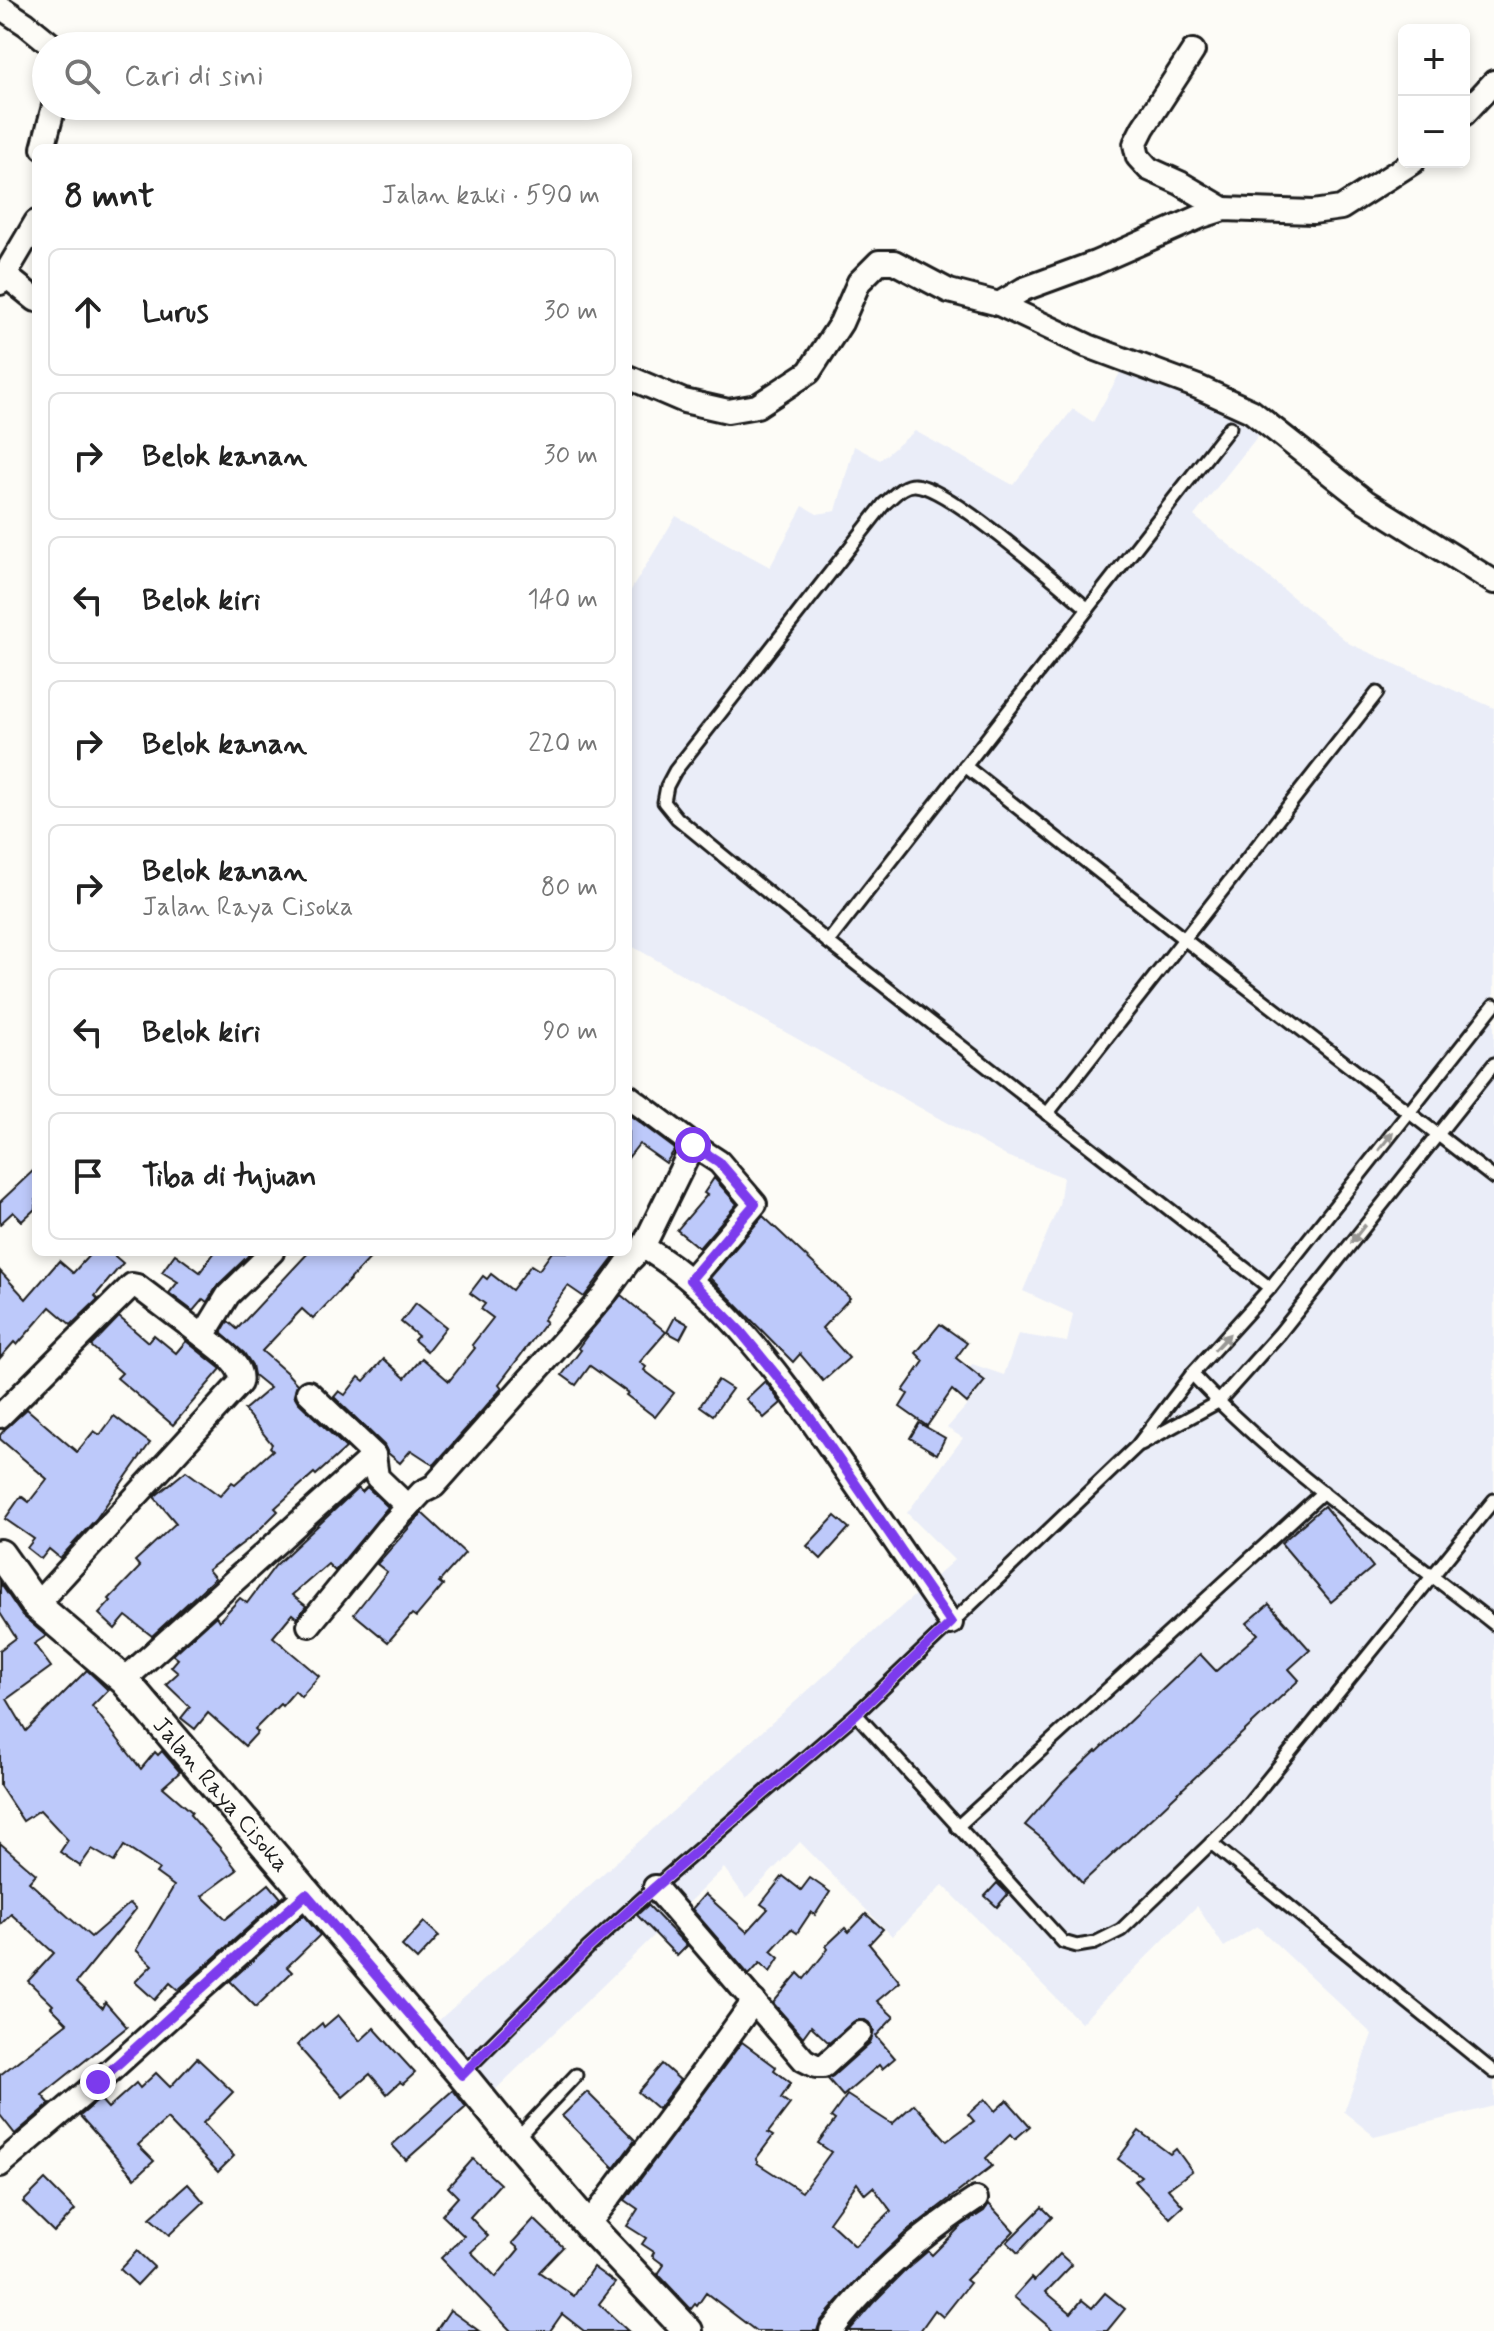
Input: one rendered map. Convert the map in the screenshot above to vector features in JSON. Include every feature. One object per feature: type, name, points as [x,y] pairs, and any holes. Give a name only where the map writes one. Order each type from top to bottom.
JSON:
[{"type":"street","points":[[0,7],[36,32]]},
{"type":"street","points":[[1193,51],[1135,144],[1138,157],[1149,169],[1224,209]]},
{"type":"street","points":[[1470,108],[1494,82]]},
{"type":"street","points":[[44,144],[50,120]]},
{"type":"street","points":[[999,304],[1024,289],[1095,263],[1202,216],[1224,209],[1313,212],[1341,208],[1404,168]]},
{"type":"street","points":[[32,229],[2,279],[32,298]]},
{"type":"street","points":[[632,379],[684,401],[728,411],[757,406],[809,372],[841,323],[859,282],[879,262],[894,262],[949,291],[999,304],[1088,346],[1198,387],[1251,411],[1365,501],[1494,582]]},
{"type":"street","points":[[632,1099],[719,1162],[755,1204],[690,1280]]},
{"type":"street","points":[[309,1625],[387,1529],[422,1492],[434,1486],[643,1247],[693,1145]]},
{"type":"street","points":[[643,1247],[668,1261],[690,1280],[740,1331],[804,1409],[951,1623]]},
{"type":"street","points":[[203,1336],[228,1295],[268,1256]]},
{"type":"street","points":[[0,1416],[132,1285],[203,1336],[239,1368],[242,1375],[240,1383],[36,1605]]},
{"type":"street","points":[[308,1392],[374,1455],[377,1477],[408,1507]]},
{"type":"street","points":[[124,1680],[374,1455]]},
{"type":"street","name":"Jalan Raya Cisoka","points":[[0,1554],[36,1605],[124,1680],[587,2224],[688,2331]]},
{"type":"street","points":[[655,1887],[804,2060],[824,2066],[860,2033]]},
{"type":"street","points":[[0,2165],[98,2082],[306,1894]]},
{"type":"street","points":[[587,2224],[665,2125],[754,2001]]},
{"type":"street","points":[[831,2331],[905,2250],[976,2199]]},
{"type":"lane","points":[[828,942],[1230,427]]},
{"type":"lane","points":[[1088,609],[966,510],[936,491],[918,485],[905,485],[884,504],[684,759],[671,779],[664,802],[677,818],[828,942],[1270,1288]]},
{"type":"lane","points":[[1047,1114],[1377,693]]},
{"type":"lane","points":[[965,766],[1494,1178]]},
{"type":"lane","points":[[462,2075],[589,1947],[856,1714],[1137,1446],[1192,1374],[1270,1288],[1494,1005]]},
{"type":"lane","points":[[1137,1446],[1218,1402],[1280,1333],[1494,1064]]},
{"type":"lane","points":[[1192,1374],[1218,1402],[1323,1492],[1494,1624]]},
{"type":"lane","points":[[957,1827],[1323,1492]]},
{"type":"lane","points":[[856,1714],[1063,1942],[1077,1946],[1095,1943],[1121,1930],[1235,1820],[1494,1500]]},
{"type":"lane","points":[[1211,1843],[1494,2072]]},
{"type":"lane","points":[[515,2140],[576,2075]]},
{"type":"shaded area","points":[[1121,371],[1214,399],[1265,427],[1194,516],[1350,644],[1494,708],[1494,2106],[1374,2136],[1344,2112],[1372,2034],[1257,1926],[1224,1947],[1197,1906],[1081,2023],[943,1885],[892,1936],[800,1842],[746,1898],[724,1868],[494,2091],[438,2021],[954,1560],[907,1513],[963,1438],[947,1428],[977,1394],[962,1380],[972,1364],[1004,1375],[1018,1334],[1067,1342],[1073,1314],[1023,1291],[1059,1205],[1063,1177],[1006,1156],[632,946],[632,588],[676,516],[770,567],[803,506],[817,514],[836,511],[854,446],[880,460],[915,431],[1013,485],[1073,409],[1093,422]]},
{"type":"building","points":[[632,1117],[675,1149],[666,1163],[639,1144],[632,1153]]},
{"type":"building","points":[[32,1172],[32,1212],[22,1221],[13,1212],[0,1224],[0,1202]]},
{"type":"building","points":[[714,1178],[737,1204],[699,1248],[677,1230],[707,1195],[704,1193]]},
{"type":"building","points":[[763,1216],[850,1298],[822,1328],[849,1358],[823,1381],[800,1354],[793,1362],[710,1278]]},
{"type":"building","points":[[88,1256],[115,1256],[123,1263],[95,1296],[98,1299],[71,1325],[50,1307],[17,1345],[14,1342],[0,1358],[0,1271],[26,1299],[59,1261],[73,1273]]},
{"type":"building","points":[[174,1256],[178,1256],[200,1272],[212,1256],[248,1256],[218,1285],[207,1302],[203,1299],[193,1311],[169,1293],[178,1282],[162,1272]]},
{"type":"building","points":[[305,1256],[372,1256],[313,1319],[302,1309],[262,1351],[297,1384],[294,1395],[298,1402],[346,1448],[275,1508],[278,1511],[256,1533],[208,1570],[215,1578],[152,1636],[126,1616],[115,1629],[99,1614],[140,1567],[135,1561],[176,1523],[154,1497],[186,1471],[220,1496],[232,1482],[235,1484],[273,1450],[270,1447],[272,1444],[244,1410],[270,1388],[254,1375],[244,1353],[221,1333],[228,1321],[237,1329]]},
{"type":"building","points":[[549,1256],[615,1256],[584,1297],[568,1286],[543,1320],[546,1322],[499,1384],[502,1388],[434,1465],[411,1450],[400,1463],[334,1397],[339,1391],[345,1395],[359,1377],[364,1381],[384,1359],[405,1378],[422,1358],[449,1381],[475,1348],[472,1345],[493,1318],[481,1309],[485,1304],[470,1293],[483,1276],[487,1279],[491,1274],[512,1290],[531,1265],[539,1270]]},
{"type":"building","points":[[621,1295],[666,1332],[640,1362],[646,1367],[644,1370],[674,1393],[655,1417],[590,1366],[576,1385],[562,1375],[581,1350],[578,1348],[589,1333]]},
{"type":"building","points":[[416,1303],[446,1327],[427,1351],[414,1340],[418,1336],[401,1322]]},
{"type":"building","points":[[119,1317],[148,1342],[154,1335],[176,1353],[186,1341],[221,1369],[173,1425],[117,1378],[122,1373],[91,1346]]},
{"type":"building","points":[[675,1317],[688,1324],[680,1339],[667,1332]]},
{"type":"building","points":[[940,1324],[967,1343],[956,1358],[985,1381],[967,1403],[952,1390],[927,1426],[900,1407],[908,1394],[903,1391],[924,1361],[916,1353]]},
{"type":"building","points":[[718,1380],[732,1389],[713,1415],[700,1406]]},
{"type":"building","points":[[765,1381],[781,1403],[764,1418],[746,1399]]},
{"type":"building","points":[[27,1409],[77,1452],[94,1431],[100,1435],[114,1416],[150,1443],[96,1519],[60,1558],[49,1549],[41,1559],[27,1548],[34,1539],[5,1519],[21,1496],[29,1502],[47,1479],[0,1439],[5,1429]]},
{"type":"building","points":[[919,1423],[945,1438],[937,1454],[910,1438]]},
{"type":"building","points":[[367,1487],[388,1507],[335,1571],[328,1564],[292,1595],[306,1606],[297,1618],[292,1614],[273,1637],[319,1676],[301,1697],[295,1691],[282,1706],[280,1704],[255,1729],[258,1732],[245,1746],[208,1713],[195,1729],[181,1718],[190,1707],[166,1684],[178,1673],[171,1667],[178,1659],[173,1655],[216,1616],[219,1621],[240,1598],[247,1603],[275,1566],[358,1488],[362,1492]]},
{"type":"building","points":[[1324,1506],[1373,1567],[1331,1602],[1281,1543]]},
{"type":"building","points":[[422,1513],[465,1553],[439,1582],[443,1585],[416,1617],[412,1614],[388,1642],[354,1614],[387,1572],[377,1564]]},
{"type":"building","points":[[835,1516],[849,1528],[821,1559],[807,1546]]},
{"type":"building","points":[[0,1583],[22,1615],[46,1636],[34,1644],[51,1667],[7,1699],[26,1731],[87,1670],[108,1690],[92,1706],[141,1769],[155,1752],[158,1755],[162,1751],[180,1772],[163,1787],[192,1812],[190,1815],[237,1870],[202,1896],[226,1919],[269,1884],[281,1898],[178,1990],[170,1983],[155,2000],[135,1982],[152,1965],[136,1950],[174,1886],[156,1873],[159,1869],[124,1846],[114,1862],[92,1849],[80,1866],[60,1852],[68,1840],[40,1810],[23,1821],[0,1786],[0,1650],[16,1638],[0,1613]]},
{"type":"building","points":[[1269,1604],[1310,1650],[1289,1669],[1299,1680],[1082,1883],[1045,1841],[1025,1825],[1061,1784],[1200,1654],[1216,1671],[1258,1634],[1247,1623]]},
{"type":"building","points":[[0,1843],[36,1874],[29,1882],[91,1937],[130,1903],[136,1909],[76,1983],[102,2008],[105,2002],[127,2027],[42,2095],[50,2104],[15,2134],[0,2115],[0,2075],[67,2023],[28,1981],[54,1953],[11,1914],[0,1925]]},
{"type":"building","points":[[783,1876],[801,1890],[810,1878],[830,1892],[815,1915],[811,1912],[797,1933],[791,1929],[771,1951],[779,1958],[770,1972],[760,1963],[749,1975],[692,1909],[705,1894],[747,1932],[768,1909],[761,1904]]},
{"type":"building","points":[[997,1883],[1008,1894],[997,1907],[985,1896]]},
{"type":"building","points":[[648,1905],[687,1946],[677,1956],[637,1915]]},
{"type":"building","points":[[866,1914],[883,1929],[869,1944],[900,1982],[877,2001],[894,2017],[876,2036],[895,2058],[882,2069],[879,2065],[843,2096],[828,2079],[870,2043],[874,2031],[871,2024],[856,2020],[829,2043],[811,2026],[803,2037],[773,2003],[798,1973],[804,1979],[828,1949],[826,1946],[845,1928],[849,1932]]},
{"type":"building","points":[[303,1915],[320,1935],[287,1967],[292,1972],[256,2007],[230,1981]]},
{"type":"building","points":[[424,1922],[439,1936],[417,1960],[402,1946]]},
{"type":"building","points":[[338,2015],[360,2041],[374,2028],[415,2073],[387,2094],[370,2074],[343,2097],[297,2045],[322,2023],[324,2027]]},
{"type":"building","points":[[742,2042],[776,2067],[774,2070],[791,2083],[781,2098],[790,2104],[768,2133],[773,2136],[756,2159],[757,2163],[802,2192],[831,2152],[818,2143],[835,2120],[831,2117],[847,2095],[892,2124],[914,2104],[947,2141],[974,2121],[968,2114],[985,2099],[995,2111],[1007,2100],[1030,2126],[1015,2139],[1011,2134],[986,2158],[992,2166],[905,2233],[870,2266],[820,2322],[817,2331],[756,2331],[706,2293],[691,2309],[658,2274],[664,2265],[652,2256],[654,2252],[642,2244],[646,2238],[627,2226],[638,2209],[625,2200]],"holes":[[[857,2183],[865,2194],[873,2187],[891,2211],[855,2246],[829,2222]]]},
{"type":"building","points":[[197,2058],[233,2092],[203,2123],[234,2156],[218,2172],[167,2119],[138,2145],[154,2161],[135,2178],[80,2116],[100,2099],[108,2108],[136,2083],[140,2088],[156,2073],[170,2087]]},
{"type":"building","points":[[662,2064],[680,2080],[658,2109],[638,2092]]},
{"type":"building","points":[[453,2090],[466,2107],[406,2160],[392,2145]]},
{"type":"building","points":[[587,2092],[635,2140],[614,2168],[562,2116]]},
{"type":"building","points":[[1139,2131],[1170,2154],[1176,2149],[1192,2171],[1168,2189],[1183,2206],[1170,2218],[1135,2181],[1141,2176],[1118,2159]]},
{"type":"building","points":[[473,2159],[500,2184],[470,2217],[488,2236],[471,2252],[496,2277],[519,2249],[512,2243],[534,2219],[563,2247],[539,2272],[574,2296],[593,2267],[615,2283],[599,2304],[628,2331],[584,2331],[562,2314],[550,2331],[511,2331],[441,2258],[464,2236],[442,2215],[458,2197],[448,2187]]},
{"type":"building","points":[[45,2180],[75,2210],[54,2232],[23,2202]]},
{"type":"building","points":[[188,2184],[204,2202],[169,2235],[150,2218]]},
{"type":"building","points":[[989,2204],[1014,2231],[966,2280],[970,2283],[943,2317],[935,2310],[920,2331],[849,2331],[907,2269],[928,2251],[932,2255]]},
{"type":"building","points":[[1042,2207],[1052,2217],[1018,2253],[1007,2242]]},
{"type":"building","points":[[137,2251],[154,2267],[137,2285],[120,2269]]},
{"type":"building","points":[[1060,2254],[1072,2265],[1046,2292],[1071,2313],[1082,2300],[1092,2308],[1105,2293],[1125,2309],[1107,2331],[1054,2331],[1014,2297]]},
{"type":"building","points":[[450,2310],[479,2331],[436,2331]]},
{"type":"route","points":[[98,2082],[306,1894],[462,2075],[589,1947],[856,1714],[951,1623],[804,1409],[740,1331],[690,1280],[755,1204],[719,1162],[693,1145]]}]
